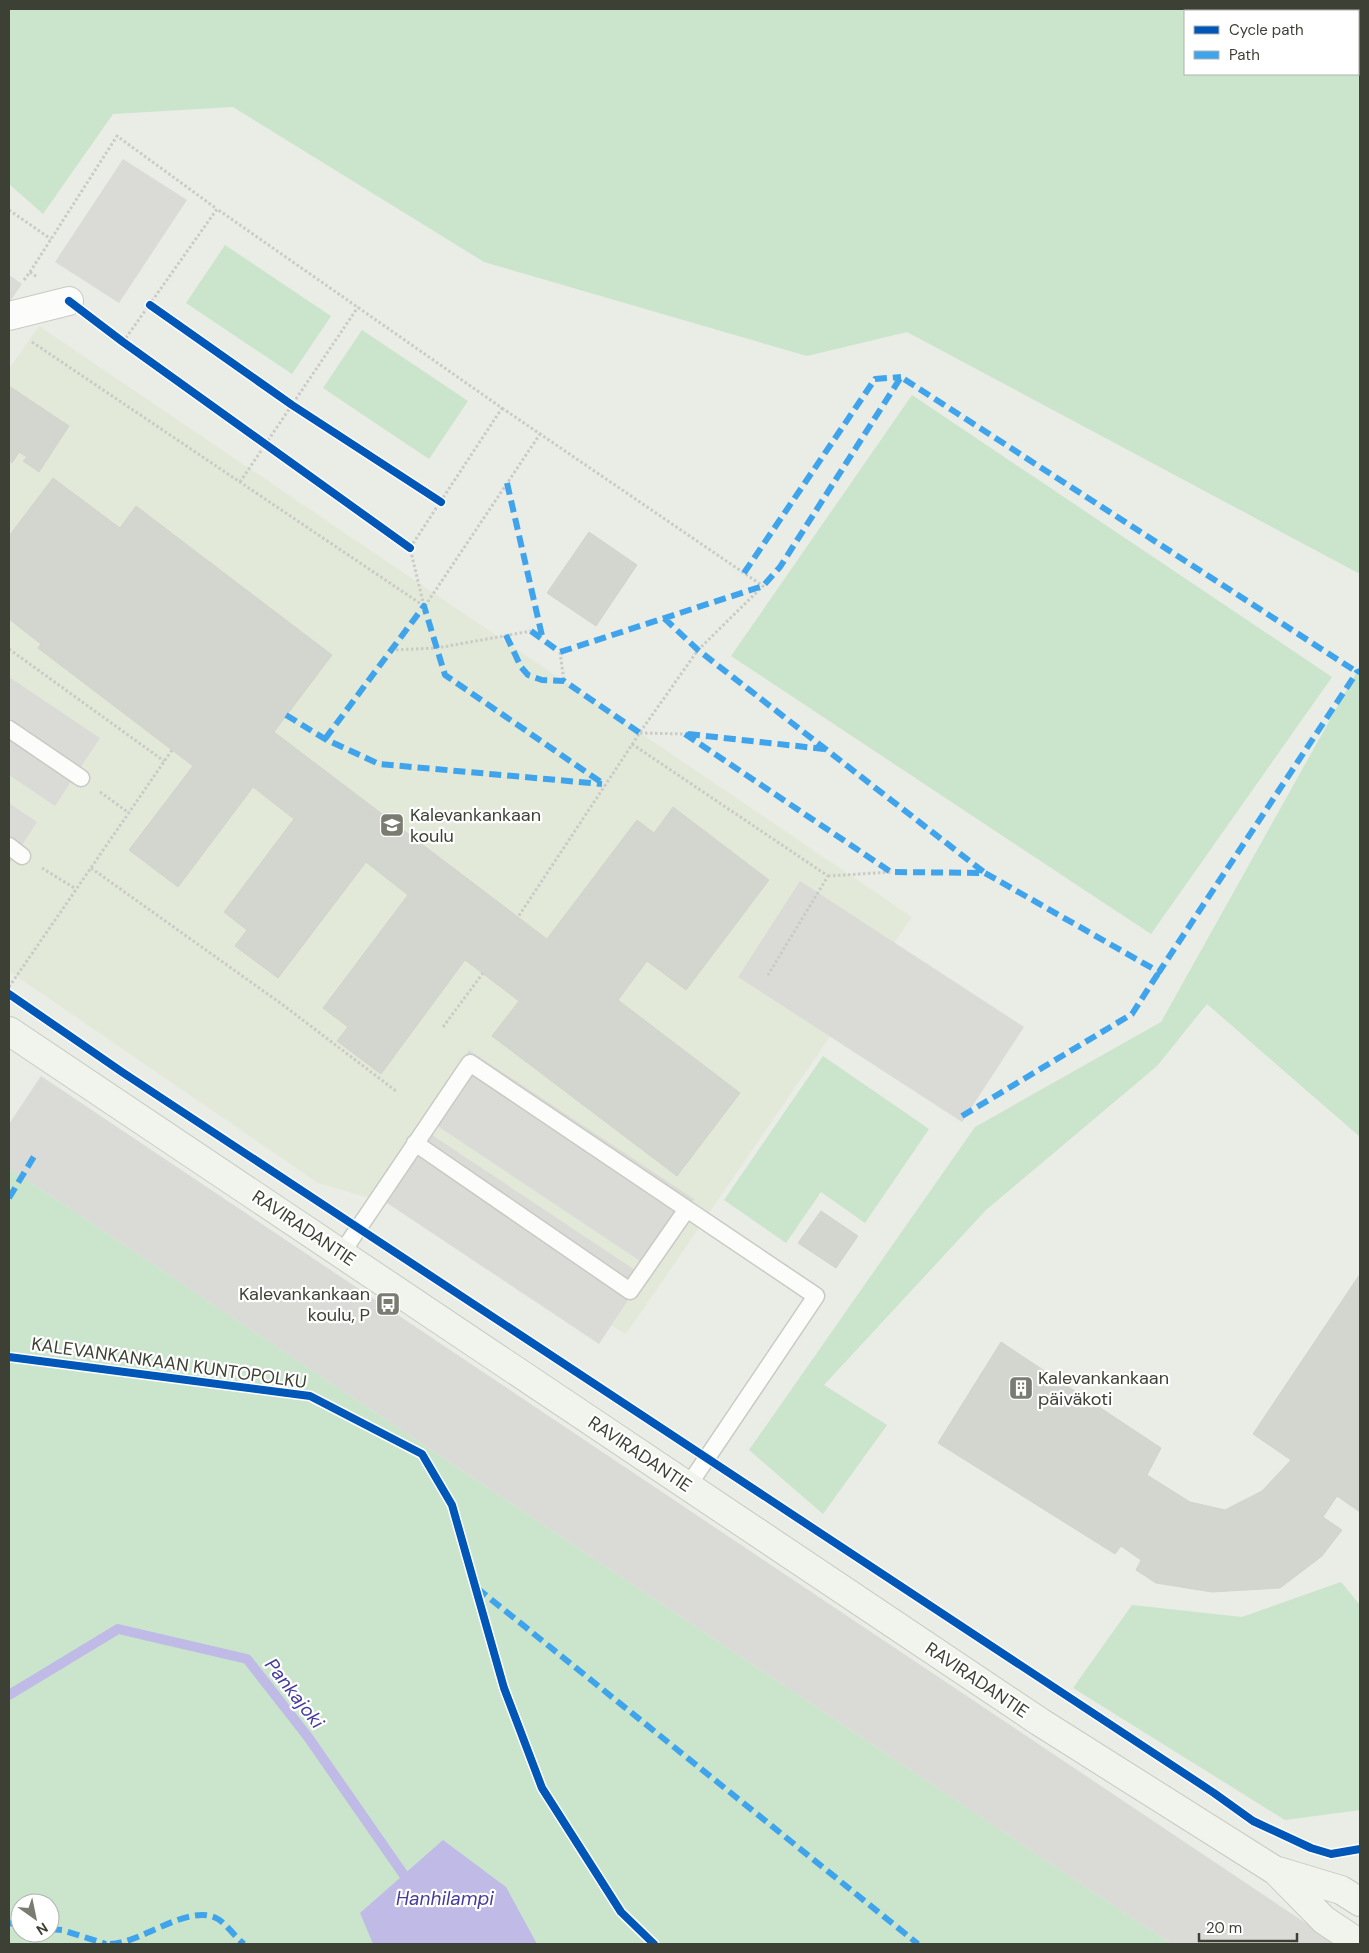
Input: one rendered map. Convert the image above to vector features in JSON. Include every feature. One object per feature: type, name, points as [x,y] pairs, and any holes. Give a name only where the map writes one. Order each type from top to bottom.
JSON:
[{"type":"street","points":[[9,316],[70,301]]},
{"type":"street","name":"RAVIRADANTIE","points":[[9,1030],[1040,1722],[1276,1871],[1324,1920],[1360,1944]]},
{"type":"street","name":"RAVIRADANTIE","points":[[1276,1871],[1341,1890],[1360,1902]]},
{"type":"lane","points":[[9,729],[81,778]]},
{"type":"lane","points":[[342,1254],[470,1063],[816,1296],[688,1486]]},
{"type":"lane","points":[[415,1143],[630,1291],[687,1209]]},
{"type":"path","points":[[30,272],[117,136],[502,408],[763,586],[698,650],[632,744],[518,917]]},
{"type":"path","points":[[124,342],[218,209]]},
{"type":"path","points":[[9,210],[51,239]]},
{"type":"path","points":[[150,305],[158,311]]},
{"type":"path","points":[[240,482],[358,307]]},
{"type":"path","points":[[116,336],[131,348]]},
{"type":"path","points":[[25,337],[424,606]]},
{"type":"path","points":[[284,400],[301,411]]},
{"type":"path","points":[[410,548],[502,408]]},
{"type":"path","points":[[424,606],[540,434]]},
{"type":"path","points":[[257,438],[273,449]]},
{"type":"path","points":[[433,497],[441,502]]},
{"type":"path","points":[[403,542],[410,548],[424,606]]},
{"type":"path","points":[[391,650],[437,648],[531,631]]},
{"type":"path","points":[[9,649],[164,761]]},
{"type":"path","points":[[560,652],[564,681]]},
{"type":"path","points":[[640,733],[685,734]]},
{"type":"path","points":[[632,744],[828,876],[891,872]]},
{"type":"path","points":[[9,987],[172,750]]},
{"type":"path","points":[[81,778],[129,813]]},
{"type":"path","points":[[16,851],[76,890]]},
{"type":"path","points":[[91,868],[283,1005],[396,1091]]},
{"type":"path","points":[[768,975],[828,876]]},
{"type":"path","points":[[443,1027],[483,973]]},
{"type":"shaded area","points":[[123,159],[187,200],[119,303],[55,262]]},
{"type":"shaded area","points":[[9,275],[22,284],[9,303]]},
{"type":"shaded area","name":"Kalevankankaan koulu","points":[[39,326],[912,917],[626,1334],[424,1214],[318,1183],[9,971],[9,369]]},
{"type":"shaded area","points":[[9,677],[100,738],[55,806],[9,775]]},
{"type":"shaded area","points":[[9,803],[37,822],[9,865]]},
{"type":"shaded area","points":[[800,881],[1024,1027],[962,1122],[738,977]]},
{"type":"shaded area","points":[[469,1050],[694,1199],[649,1267],[424,1117]]},
{"type":"shaded area","points":[[41,1076],[1337,1944],[1171,1944],[9,1168],[9,1124]]},
{"type":"shaded area","points":[[420,1127],[644,1276],[599,1344],[375,1195]]},
{"type":"green space","points":[[9,9],[1360,9],[1360,574],[907,332],[807,356],[484,262],[233,107],[113,114],[43,214],[9,184]]},
{"type":"green space","points":[[225,245],[331,316],[292,374],[186,303]]},
{"type":"green space","points":[[362,330],[468,401],[429,459],[323,388]]},
{"type":"green space","points":[[912,395],[1332,677],[1151,934],[731,656]]},
{"type":"green space","points":[[1360,666],[1360,1137],[1207,1004],[1157,1066],[986,1210],[824,1385],[887,1425],[823,1514],[749,1450],[975,1127],[1161,1022]]},
{"type":"green space","points":[[823,1056],[929,1129],[865,1223],[821,1192],[786,1243],[724,1200]]},
{"type":"green space","points":[[9,1168],[1171,1944],[9,1944]]},
{"type":"green space","points":[[1341,1582],[1360,1605],[1360,1810],[1285,1820],[1073,1688],[1132,1605],[1242,1617]]},
{"type":"water","name":"Hanhilampi","points":[[443,1840],[506,1887],[537,1944],[373,1944],[360,1913]]},
{"type":"building","points":[[9,386],[69,426],[39,472],[23,461],[27,457],[19,452],[12,463],[9,461]]},
{"type":"building","points":[[53,478],[120,528],[136,506],[332,655],[274,732],[547,939],[637,820],[654,833],[673,807],[769,880],[686,990],[647,961],[618,1000],[740,1093],[677,1176],[492,1036],[519,1001],[465,960],[381,1074],[337,1041],[348,1027],[323,1008],[408,895],[366,862],[278,978],[235,946],[247,930],[224,912],[294,819],[253,787],[178,887],[129,850],[193,766],[38,648],[41,644],[9,619],[9,536]]},
{"type":"building","points":[[589,532],[637,565],[596,626],[547,593]]},
{"type":"building","points":[[821,1211],[858,1236],[836,1268],[798,1243]]},
{"type":"building","name":"Kalevankankaan päiväkoti","points":[[1360,1274],[1360,1512],[1337,1496],[1323,1517],[1342,1530],[1322,1556],[1280,1588],[1212,1592],[1156,1583],[1136,1570],[1141,1560],[1121,1546],[1115,1554],[938,1443],[1001,1342],[1161,1448],[1147,1475],[1190,1502],[1225,1510],[1262,1491],[1291,1460],[1253,1434]]},
{"type":"waterway","name":"Pankajoki","points":[[9,1695],[118,1629],[247,1659],[308,1737],[409,1885]]},
{"type":"marked path","points":[[744,573],[875,379],[901,377]]},
{"type":"marked path","points":[[531,631],[560,652],[763,586],[780,567],[901,377],[1357,672]]},
{"type":"marked path","points":[[507,483],[543,640]]},
{"type":"marked path","points":[[325,739],[424,606],[445,675],[605,785]]},
{"type":"marked path","points":[[664,618],[698,650],[985,873]]},
{"type":"marked path","points":[[506,635],[521,667],[528,675],[542,680],[564,681],[640,733]]},
{"type":"marked path","points":[[685,734],[891,872],[985,873],[1159,972],[1357,672],[1360,671]]},
{"type":"marked path","points":[[286,715],[325,739],[379,764],[602,784]]},
{"type":"marked path","points":[[688,734],[824,749]]},
{"type":"marked path","points":[[962,1116],[1132,1014],[1159,972]]},
{"type":"marked path","points":[[9,1198],[36,1153]]},
{"type":"marked path","points":[[477,1588],[918,1944]]},
{"type":"marked path","points":[[110,1944],[136,1938],[178,1920],[204,1915],[219,1920],[244,1944]]},
{"type":"marked path","points":[[60,1930],[106,1944]]},
{"type":"cycle path","points":[[69,301],[123,342],[410,548]]},
{"type":"cycle path","points":[[150,305],[292,405],[441,502]]},
{"type":"cycle path","points":[[9,994],[122,1072],[1214,1793],[1253,1821],[1311,1848],[1331,1854],[1360,1849]]},
{"type":"cycle path","name":"KALEVANKANKAAN KUNTOPOLKU","points":[[9,1357],[310,1396],[422,1454],[452,1505],[504,1688],[542,1788],[621,1912],[654,1944]]},
{"type":"place","name":"Kalevankankaan koulu","points":[[392,825]]},
{"type":"place","name":"Kalevankankaan koulu, P","points":[[388,1304]]},
{"type":"place","name":"Kalevankankaan päiväkoti","points":[[1021,1388]]}]
